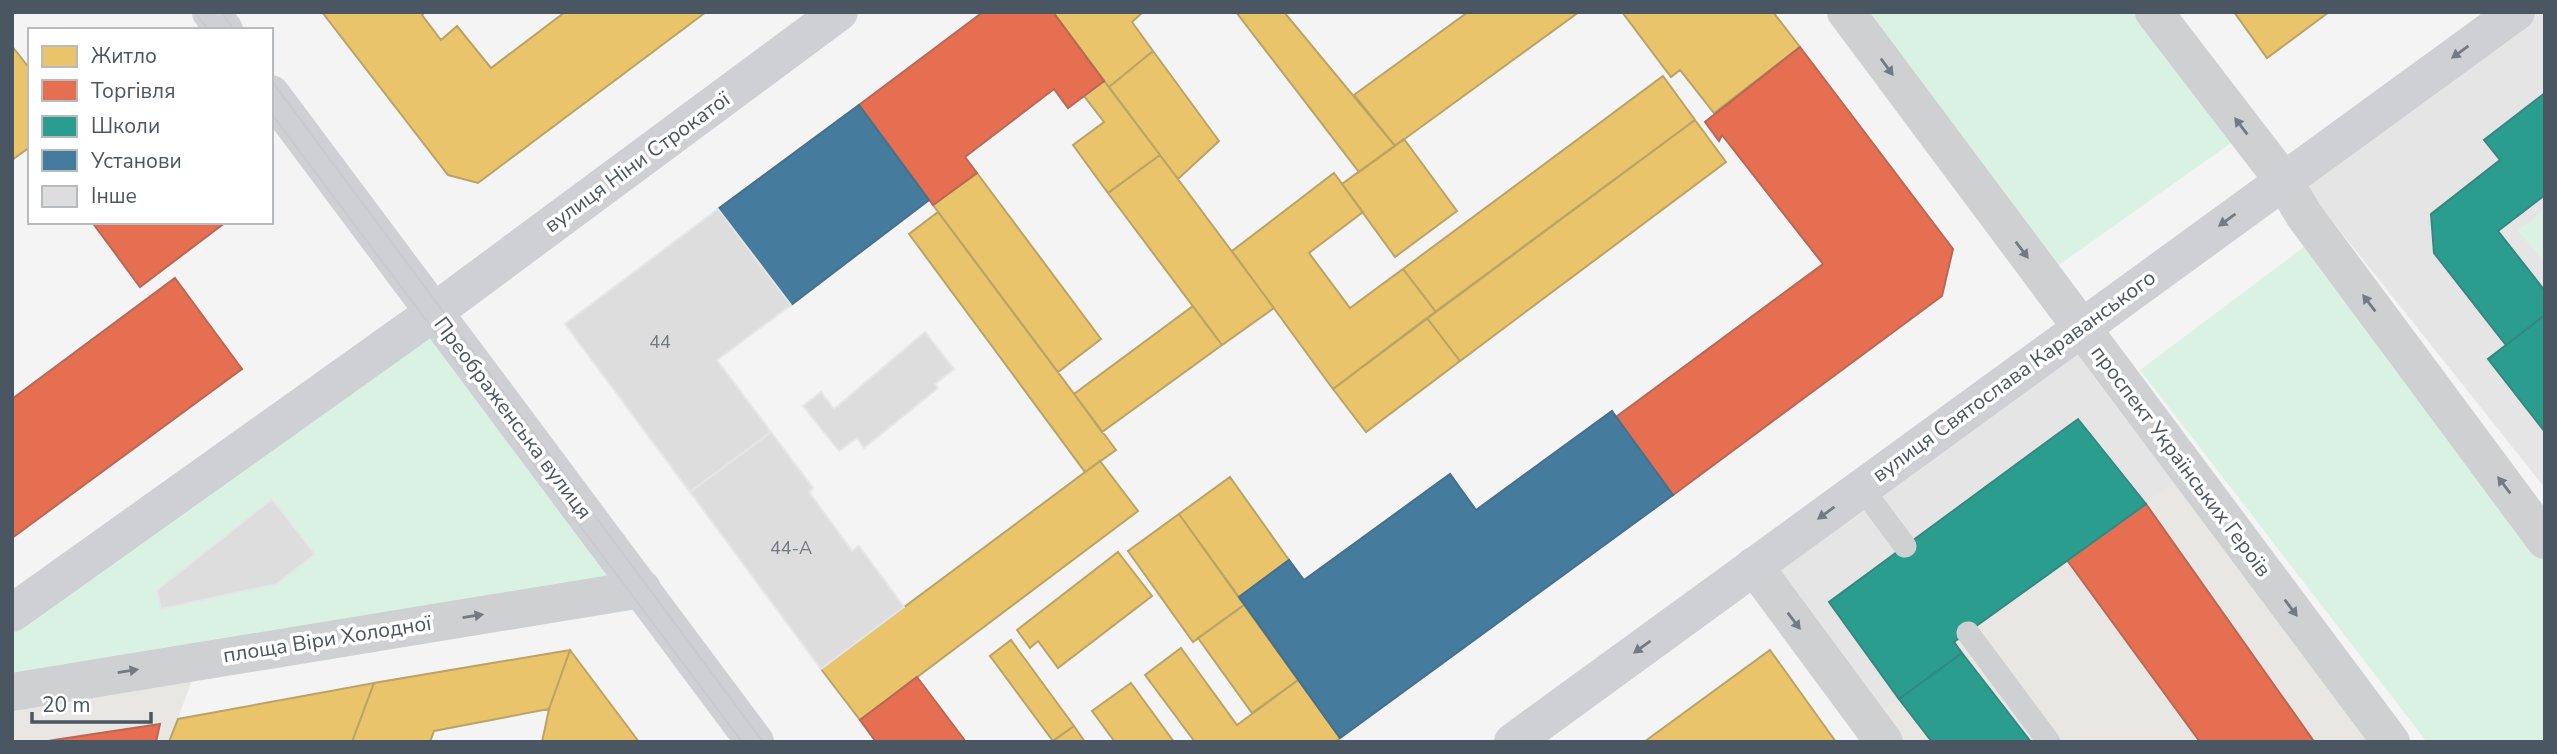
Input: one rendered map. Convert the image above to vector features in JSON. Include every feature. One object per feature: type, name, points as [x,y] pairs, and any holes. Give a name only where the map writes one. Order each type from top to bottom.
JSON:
[{"type":"main road","points":[[211,12],[223,28]]},
{"type":"main road","name":"вулиця Ніни Строкатої","points":[[434,312],[839,12]]},
{"type":"main road","name":"вулиця Святослава Караванського","points":[[1513,742],[2516,12]]},
{"type":"main road","name":"Преображенська вулиця","points":[[273,97],[755,742]]},
{"type":"main road","points":[[12,613],[434,312]]},
{"type":"street","name":"проспект Українських Героїв","points":[[1846,12],[2391,742]]},
{"type":"street","points":[[2154,12],[2283,180],[2304,215],[2545,540]]},
{"type":"street","points":[[1754,566],[1884,742]]},
{"type":"street","name":"площа Віри Холодної","points":[[12,692],[642,589]]},
{"type":"lane","points":[[1861,487],[1905,546]]},
{"type":"lane","points":[[1968,633],[2049,742]]},
{"type":"shaded area","points":[[2520,12],[2545,12],[2545,488],[2302,183]]},
{"type":"shaded area","points":[[2079,337],[2381,742],[1896,742],[1766,568]]},
{"type":"shaded area","points":[[2079,337],[2182,476],[1955,642],[1962,653],[1876,715],[1766,568]]},
{"type":"shaded area","points":[[196,670],[169,742],[12,742],[12,700]]},
{"type":"green space","points":[[1861,12],[2145,12],[2238,138],[2056,267]]},
{"type":"green space","points":[[2545,209],[2545,262],[2518,231]]},
{"type":"green space","points":[[2316,238],[2545,545],[2545,742],[2427,742],[2140,370]]},
{"type":"green space","points":[[434,312],[642,589],[12,692],[12,613]]},
{"type":"building: Житло","points":[[322,12],[425,12],[422,15],[441,40],[457,26],[491,68],[565,12],[706,12],[478,183],[448,175]]},
{"type":"building: Житло","points":[[1053,12],[1143,12],[1132,22],[1153,51],[1109,87]]},
{"type":"building: Житло","points":[[1236,12],[1284,12],[1395,146],[1359,172]]},
{"type":"building: Житло","points":[[1468,12],[1579,12],[1395,146],[1354,95]]},
{"type":"building: Житло","points":[[1622,12],[1773,12],[1800,47],[1714,113],[1680,70],[1671,77]]},
{"type":"building: Житло","points":[[2234,12],[2329,12],[2267,58]]},
{"type":"building: Житло","points":[[12,46],[28,66],[28,148],[12,160]]},
{"type":"building: Житло","points":[[1153,51],[1219,141],[1178,179],[1109,87]]},
{"type":"building: Житло","points":[[1663,76],[1695,120],[1436,312],[1403,269]]},
{"type":"building: Житло","points":[[1104,81],[1160,155],[1108,193],[1073,145],[1104,122],[1084,96]]},
{"type":"building: Житло","points":[[1695,120],[1726,162],[1460,361],[1427,318]]},
{"type":"building: Житло","points":[[1404,139],[1457,211],[1395,257],[1342,184]]},
{"type":"building: Житло","points":[[1160,155],[1274,308],[1222,345],[1108,193]]},
{"type":"building: Житло","points":[[977,173],[1101,339],[1058,372],[933,205]]},
{"type":"building: Житло","points":[[1334,173],[1363,212],[1309,253],[1350,308],[1403,269],[1436,312],[1333,389],[1232,251]]},
{"type":"building: Житло","points":[[938,212],[1116,450],[1085,472],[909,234]]},
{"type":"building: Житло","points":[[1193,306],[1222,345],[1102,432],[1074,394]]},
{"type":"building: Житло","points":[[1427,318],[1460,361],[1366,432],[1333,389]]},
{"type":"building: Житло","points":[[1100,461],[1138,511],[860,720],[821,669]]},
{"type":"building: Житло","points":[[1230,477],[1289,560],[1239,597],[1179,514]]},
{"type":"building: Житло","points":[[1179,514],[1244,605],[1193,642],[1128,551]]},
{"type":"building: Житло","points":[[1118,552],[1152,596],[1058,668],[1038,641],[1030,648],[1017,630]]},
{"type":"building: Житло","points":[[1244,605],[1298,680],[1252,713],[1198,638]]},
{"type":"building: Житло","points":[[1011,640],[1074,726],[1053,741],[990,656]]},
{"type":"building: Житло","points":[[1181,648],[1237,725],[1298,680],[1340,738],[1335,742],[1195,742],[1145,675]]},
{"type":"building: Житло","points":[[570,650],[639,742],[542,742],[549,709]]},
{"type":"building: Житло","points":[[570,650],[549,709],[434,731],[430,742],[352,742],[374,683]]},
{"type":"building: Житло","points":[[1770,650],[1836,742],[1644,742]]},
{"type":"building: Житло","points":[[374,683],[352,742],[169,742],[178,719]]},
{"type":"building: Житло","points":[[1131,683],[1174,742],[1115,742],[1092,711]]},
{"type":"building: Житло","points":[[1074,726],[1085,742],[1053,741]]},
{"type":"building: Торгівля","points":[[983,12],[1053,12],[1104,81],[1068,108],[1054,89],[965,157],[977,173],[933,205],[859,105]]},
{"type":"building: Торгівля","points":[[1800,47],[1953,249],[1942,296],[1673,495],[1616,417],[1823,264],[1722,135],[1719,141],[1705,122]]},
{"type":"building: Торгівля","points":[[93,224],[223,224],[140,287]]},
{"type":"building: Торгівля","points":[[175,278],[242,369],[12,538],[12,399]]},
{"type":"building: Торгівля","points":[[2146,504],[2313,740],[2200,742],[2067,560]]},
{"type":"building: Торгівля","points":[[917,677],[966,742],[876,742],[860,720]]},
{"type":"building: Торгівля","points":[[160,724],[156,742],[42,742],[54,740]]},
{"type":"building: Школи","points":[[2545,93],[2545,195],[2498,231],[2545,291],[2545,315],[2506,345],[2434,253],[2431,214],[2500,160],[2484,140]]},
{"type":"building: Школи","points":[[2545,315],[2545,432],[2488,359]]},
{"type":"building: Школи","points":[[2078,419],[2146,504],[1954,642],[1962,653],[1899,699],[1829,602]]},
{"type":"building: Школи","points":[[1962,653],[2031,742],[1932,742],[1899,699]]},
{"type":"building: Установи","points":[[859,105],[929,200],[791,305],[718,209]]},
{"type":"building: Установи","points":[[1612,411],[1673,495],[1340,738],[1239,597],[1289,560],[1304,580],[1450,474],[1476,510]]},
{"type":"building: Інше","points":[[718,209],[791,305],[717,360],[771,432],[690,492],[565,324]]},
{"type":"building: Інше","points":[[925,332],[954,369],[935,384],[938,388],[864,448],[857,438],[839,451],[803,406],[821,392],[834,409]]},
{"type":"building: Інше","points":[[771,432],[813,488],[809,492],[852,551],[859,546],[904,607],[821,669],[690,492]]},
{"type":"building: Інше","points":[[272,499],[315,554],[277,584],[161,609],[157,590]]},
{"type":"tram line","points":[[195,12],[207,28]]},
{"type":"tram line","points":[[221,12],[233,28]]},
{"type":"tram line","points":[[273,83],[763,742]]},
{"type":"tram line","points":[[273,116],[742,742]]}]
